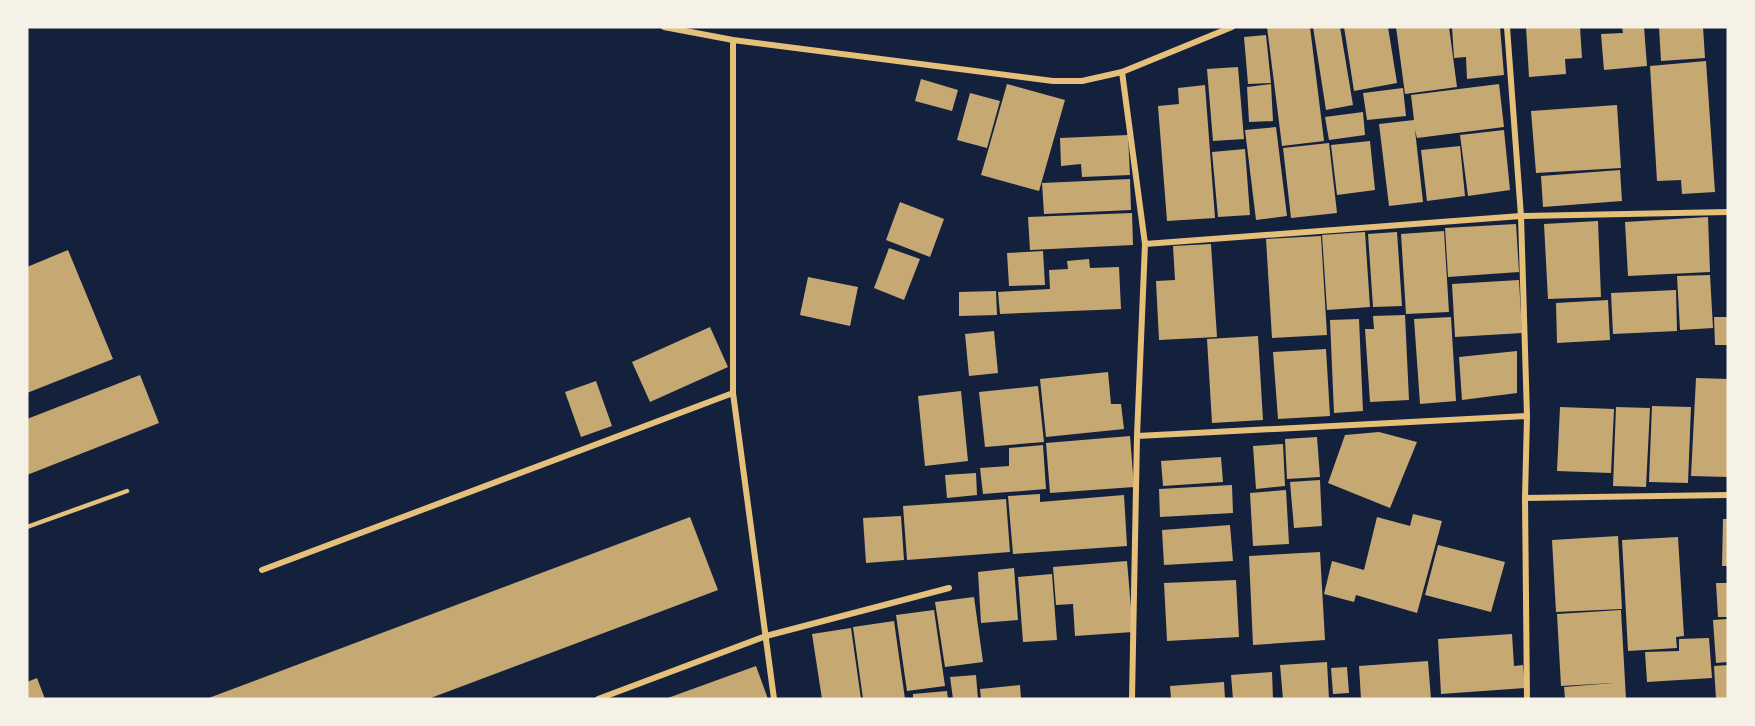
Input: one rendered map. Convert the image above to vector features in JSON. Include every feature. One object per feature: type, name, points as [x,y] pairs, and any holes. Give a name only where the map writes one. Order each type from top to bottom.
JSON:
[{"type":"street","points":[[664,27],[733,40],[1053,81],[1082,81],[1122,72],[1232,27]]},
{"type":"street","points":[[1507,27],[1521,216],[1527,416],[1525,498],[1527,699]]},
{"type":"street","points":[[733,40],[733,393],[774,699]]},
{"type":"street","points":[[1122,72],[1145,244],[1137,436],[1131,699]]},
{"type":"street","points":[[1145,244],[1521,216],[1728,212]]},
{"type":"street","points":[[262,570],[733,393]]},
{"type":"street","points":[[1137,436],[1527,416]]},
{"type":"street","points":[[1525,498],[1728,495]]},
{"type":"street","points":[[598,699],[766,636],[949,588]]},
{"type":"lane","points":[[27,527],[127,490]]},
{"type":"building","points":[[1267,27],[1310,27],[1324,141],[1282,146]]},
{"type":"building","points":[[1313,27],[1340,27],[1353,105],[1326,110]]},
{"type":"building","points":[[1344,27],[1388,27],[1397,83],[1354,91]]},
{"type":"building","points":[[1396,27],[1449,27],[1457,87],[1405,94]]},
{"type":"building","points":[[1452,27],[1500,27],[1504,75],[1467,79],[1466,57],[1454,58]]},
{"type":"building","points":[[1526,27],[1580,27],[1582,58],[1565,59],[1566,74],[1529,77]]},
{"type":"building","points":[[1622,27],[1644,27],[1647,66],[1604,70],[1601,34],[1623,33]]},
{"type":"building","points":[[1659,27],[1703,27],[1705,58],[1661,61]]},
{"type":"building","points":[[1266,35],[1271,83],[1248,84],[1244,37]]},
{"type":"building","points":[[1706,61],[1715,192],[1682,194],[1681,180],[1657,181],[1650,66]]},
{"type":"building","points":[[1238,67],[1244,139],[1213,141],[1207,69]]},
{"type":"building","points":[[921,79],[958,90],[952,111],[915,101]]},
{"type":"building","points":[[1007,84],[1065,100],[1039,191],[981,175]]},
{"type":"building","points":[[1271,84],[1273,121],[1249,122],[1247,87]]},
{"type":"building","points":[[1499,84],[1504,127],[1417,138],[1415,130],[1423,202],[1389,206],[1379,124],[1414,120],[1411,95]]},
{"type":"building","points":[[1205,85],[1215,218],[1167,221],[1158,106],[1179,104],[1178,88]]},
{"type":"building","points":[[1403,88],[1406,116],[1367,120],[1363,93]]},
{"type":"building","points":[[970,93],[1000,101],[987,148],[957,140]]},
{"type":"building","points":[[1617,105],[1621,168],[1536,173],[1531,111]]},
{"type":"building","points":[[1363,112],[1365,135],[1329,140],[1325,117]]},
{"type":"building","points":[[1276,127],[1287,216],[1256,220],[1245,130]]},
{"type":"building","points":[[1504,130],[1510,190],[1468,196],[1460,135]]},
{"type":"building","points":[[1128,135],[1130,175],[1082,177],[1081,164],[1061,166],[1060,138]]},
{"type":"building","points":[[1370,141],[1375,190],[1337,195],[1331,145]]},
{"type":"building","points":[[1329,143],[1337,213],[1291,218],[1283,148]]},
{"type":"building","points":[[1460,146],[1465,196],[1427,201],[1421,150]]},
{"type":"building","points":[[1245,149],[1250,215],[1218,217],[1212,152]]},
{"type":"building","points":[[1620,170],[1622,201],[1543,207],[1541,176]]},
{"type":"building","points":[[1130,179],[1131,210],[1044,214],[1042,183]]},
{"type":"building","points":[[900,202],[944,219],[930,257],[886,240]]},
{"type":"building","points":[[1132,213],[1133,245],[1030,250],[1028,217]]},
{"type":"building","points":[[1708,217],[1710,272],[1628,276],[1625,222]]},
{"type":"building","points":[[1598,221],[1601,297],[1548,299],[1544,224]]},
{"type":"building","points":[[1516,224],[1519,272],[1448,277],[1445,228]]},
{"type":"building","points":[[1444,231],[1449,312],[1406,314],[1401,234]]},
{"type":"building","points":[[1365,232],[1370,307],[1327,310],[1322,235]]},
{"type":"building","points":[[1397,232],[1402,306],[1373,307],[1368,234]]},
{"type":"building","points":[[1321,236],[1327,335],[1272,338],[1266,239]]},
{"type":"building","points":[[1211,244],[1217,337],[1159,340],[1156,281],[1175,280],[1173,246]]},
{"type":"building","points":[[889,248],[920,259],[904,300],[874,288]]},
{"type":"building","points":[[68,250],[113,359],[27,393],[27,267]]},
{"type":"building","points":[[1043,251],[1045,285],[1009,286],[1007,253]]},
{"type":"building","points":[[1089,259],[1090,268],[1119,267],[1121,309],[1000,314],[998,292],[1050,289],[1049,270],[1068,269],[1067,261]]},
{"type":"building","points":[[1710,275],[1713,328],[1680,330],[1677,276]]},
{"type":"building","points":[[808,277],[858,287],[850,326],[800,315]]},
{"type":"building","points":[[1519,280],[1522,333],[1455,337],[1452,284]]},
{"type":"building","points":[[1676,290],[1677,331],[1613,334],[1611,293]]},
{"type":"building","points":[[996,291],[997,315],[959,316],[959,292]]},
{"type":"building","points":[[1608,300],[1610,340],[1557,343],[1556,303]]},
{"type":"building","points":[[1405,315],[1409,400],[1370,402],[1365,329],[1374,329],[1373,316]]},
{"type":"building","points":[[1451,317],[1456,401],[1420,404],[1414,319]]},
{"type":"building","points":[[1714,317],[1728,317],[1728,345],[1715,345]]},
{"type":"building","points":[[1359,319],[1363,411],[1334,413],[1330,320]]},
{"type":"building","points":[[710,327],[728,367],[650,402],[632,362]]},
{"type":"building","points":[[994,331],[998,373],[969,376],[965,334]]},
{"type":"building","points":[[1258,336],[1263,420],[1212,423],[1207,339]]},
{"type":"building","points":[[1326,349],[1330,416],[1278,419],[1273,352]]},
{"type":"building","points":[[1517,351],[1517,393],[1462,400],[1459,357]]},
{"type":"building","points":[[1108,372],[1111,404],[1121,404],[1124,429],[1046,437],[1040,379]]},
{"type":"building","points":[[140,375],[159,423],[27,475],[27,419]]},
{"type":"building","points":[[1696,378],[1728,379],[1728,477],[1691,476]]},
{"type":"building","points":[[596,381],[612,426],[581,437],[565,392]]},
{"type":"building","points":[[1038,386],[1044,442],[985,447],[979,392]]},
{"type":"building","points":[[961,391],[968,461],[925,466],[918,396]]},
{"type":"building","points":[[1652,406],[1691,407],[1688,483],[1649,482]]},
{"type":"building","points":[[1560,407],[1614,409],[1611,473],[1557,471]]},
{"type":"building","points":[[1616,407],[1650,408],[1646,487],[1613,486]]},
{"type":"building","points":[[1379,432],[1417,442],[1390,508],[1328,483],[1345,435]]},
{"type":"building","points":[[1130,436],[1134,487],[1050,493],[1046,443]]},
{"type":"building","points":[[1317,437],[1320,477],[1287,479],[1285,439]]},
{"type":"building","points":[[1283,444],[1285,486],[1256,489],[1253,446]]},
{"type":"building","points":[[1043,445],[1046,489],[983,494],[980,468],[1009,466],[1009,448]]},
{"type":"building","points":[[1221,457],[1223,482],[1163,486],[1161,461]]},
{"type":"building","points":[[976,473],[977,495],[947,498],[945,475]]},
{"type":"building","points":[[1320,480],[1322,526],[1294,528],[1290,482]]},
{"type":"building","points":[[1232,485],[1233,513],[1160,517],[1159,489]]},
{"type":"building","points":[[1286,490],[1289,544],[1253,546],[1250,493]]},
{"type":"building","points":[[1040,494],[1040,502],[1124,495],[1127,546],[1013,554],[1008,496]]},
{"type":"building","points":[[1006,499],[1010,552],[907,560],[903,506]]},
{"type":"building","points":[[1413,514],[1442,521],[1417,613],[1356,595],[1354,602],[1324,594],[1332,561],[1364,570],[1377,517],[1410,526]]},
{"type":"building","points":[[901,516],[904,560],[866,563],[863,518]]},
{"type":"building","points":[[690,517],[718,590],[428,699],[206,699]]},
{"type":"building","points":[[1723,519],[1728,519],[1728,566],[1722,566]]},
{"type":"building","points":[[1230,525],[1233,561],[1164,565],[1162,530]]},
{"type":"building","points":[[1618,536],[1622,609],[1556,612],[1552,540]]},
{"type":"building","points":[[1678,537],[1684,636],[1676,637],[1677,648],[1628,651],[1622,540]]},
{"type":"building","points":[[1438,545],[1505,562],[1491,612],[1425,595]]},
{"type":"building","points":[[1320,552],[1325,640],[1253,645],[1249,556]]},
{"type":"building","points":[[1127,561],[1133,632],[1075,636],[1073,604],[1056,605],[1053,567]]},
{"type":"building","points":[[1014,568],[1018,620],[981,623],[978,572]]},
{"type":"building","points":[[1052,574],[1057,640],[1023,642],[1018,577]]},
{"type":"building","points":[[1236,580],[1239,637],[1167,641],[1164,583]]},
{"type":"building","points":[[1716,583],[1728,583],[1728,617],[1718,617]]},
{"type":"building","points":[[974,597],[983,662],[945,667],[935,602]]},
{"type":"building","points":[[934,610],[945,686],[907,691],[896,615]]},
{"type":"building","points":[[1621,610],[1626,699],[1565,699],[1564,687],[1613,683],[1561,686],[1557,614]]},
{"type":"building","points":[[1728,619],[1728,662],[1716,663],[1713,620]]},
{"type":"building","points":[[894,621],[905,699],[863,699],[853,627]]},
{"type":"building","points":[[851,628],[861,699],[822,699],[812,634]]},
{"type":"building","points":[[1512,634],[1514,666],[1523,665],[1525,688],[1441,694],[1438,639]]},
{"type":"building","points":[[1709,638],[1712,678],[1647,682],[1645,652],[1679,651],[1679,639]]},
{"type":"building","points":[[1428,661],[1431,699],[1361,699],[1359,666]]},
{"type":"building","points":[[1327,662],[1329,699],[1283,699],[1280,665]]},
{"type":"building","points":[[1728,665],[1728,699],[1716,699],[1714,666]]},
{"type":"building","points":[[756,666],[768,699],[665,699]]},
{"type":"building","points":[[1347,667],[1349,693],[1333,694],[1331,668]]},
{"type":"building","points":[[1272,672],[1273,699],[1233,699],[1231,675]]},
{"type":"building","points":[[976,675],[978,699],[953,699],[950,677]]},
{"type":"building","points":[[37,678],[45,699],[27,699],[27,682]]},
{"type":"building","points":[[1224,682],[1225,699],[1171,699],[1170,686]]},
{"type":"building","points":[[1020,685],[1021,699],[981,699],[980,689]]},
{"type":"building","points":[[947,691],[948,699],[913,699],[913,694]]}]
